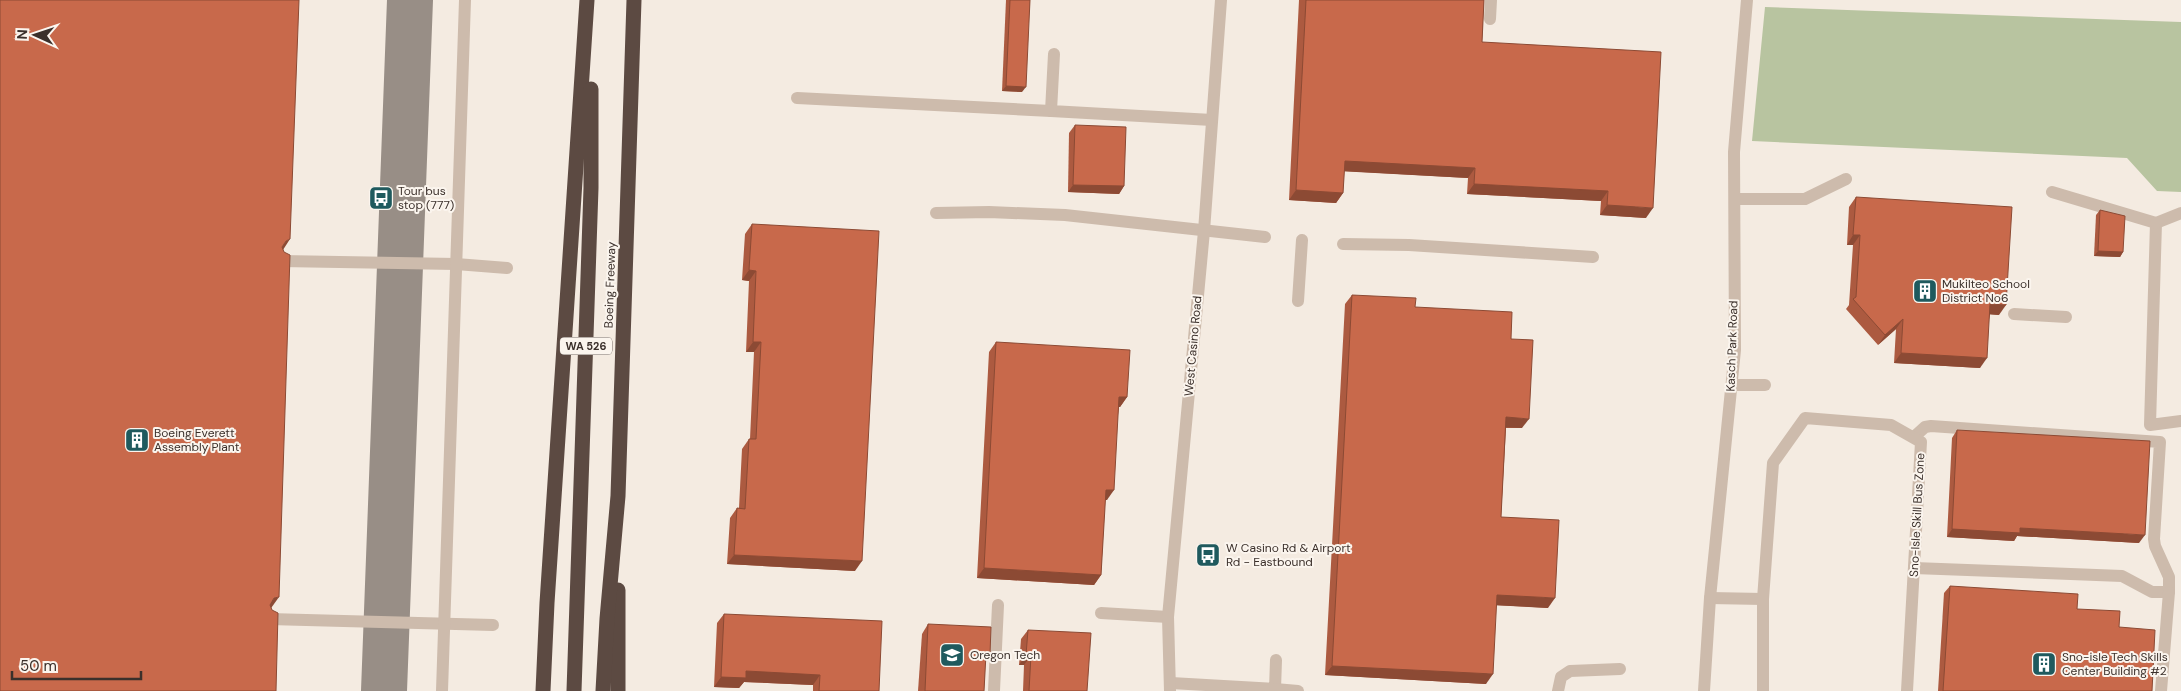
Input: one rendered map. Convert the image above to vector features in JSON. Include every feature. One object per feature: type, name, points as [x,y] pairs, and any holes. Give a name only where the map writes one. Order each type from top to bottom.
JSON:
[{"type":"highway","points":[[543,691],[548,583],[589,0]]},
{"type":"highway","name":"Boeing Freeway","points":[[574,691],[591,188],[589,0]]},
{"type":"highway","name":"Boeing Freeway","points":[[604,691],[607,619],[618,496],[634,0]]},
{"type":"highway","points":[[618,496],[618,691]]},
{"type":"street","points":[[442,691],[465,0]]},
{"type":"street","name":"West Casino Road","points":[[1170,687],[1168,617],[1204,231],[1221,0]]},
{"type":"street","points":[[1490,19],[1491,0]]},
{"type":"street","name":"Kasch Park Road","points":[[1704,691],[1710,598],[1735,350],[1734,152],[1747,0]]},
{"type":"street","points":[[1051,111],[1054,54]]},
{"type":"street","points":[[797,98],[1212,120]]},
{"type":"street","points":[[1734,199],[1804,199],[1846,179]]},
{"type":"street","points":[[2052,192],[2156,223],[2181,213]]},
{"type":"street","points":[[936,214],[989,212],[1065,215],[1265,237]]},
{"type":"street","points":[[2156,223],[2150,425],[2181,421]]},
{"type":"street","points":[[1298,302],[1302,240]]},
{"type":"street","points":[[1343,244],[1418,246],[1593,257]]},
{"type":"street","points":[[281,261],[456,264],[507,268]]},
{"type":"street","points":[[2014,314],[2066,317]]},
{"type":"street","points":[[1732,385],[1765,385]]},
{"type":"street","name":"Sno-Isle Skill Bus Zone","points":[[1763,599],[1773,464],[1805,418],[1891,424],[1914,437],[1920,442],[1907,691]]},
{"type":"street","points":[[1914,437],[1925,427],[1931,426],[2160,442],[2154,539],[2169,577],[2162,691]]},
{"type":"street","points":[[1914,568],[2122,576],[2152,592],[2169,592]]},
{"type":"street","points":[[1710,598],[1763,599],[1763,691]]},
{"type":"street","points":[[994,691],[998,605]]},
{"type":"street","points":[[1101,612],[1168,617]]},
{"type":"street","points":[[269,619],[493,625]]},
{"type":"street","points":[[1275,688],[1276,660]]},
{"type":"street","points":[[1558,691],[1561,677],[1570,671],[1620,669]]},
{"type":"street","points":[[1170,687],[1275,688],[1298,691]]},
{"type":"green space","points":[[1765,7],[2181,22],[2181,192],[2157,191],[2127,158],[1752,141]]},
{"type":"building","name":"Boeing Everett Assembly Plant","points":[[0,0],[299,0],[290,239],[282,247],[284,252],[290,255],[279,597],[274,598],[270,605],[272,610],[278,613],[276,691],[0,691]]},
{"type":"building","points":[[1010,0],[1030,0],[1026,87],[1006,86]]},
{"type":"building","points":[[1306,0],[1484,0],[1482,42],[1661,52],[1653,208],[1607,205],[1608,191],[1474,184],[1475,168],[1345,161],[1343,193],[1296,190]]},
{"type":"building","points":[[1075,125],[1126,127],[1124,186],[1073,185]]},
{"type":"building","name":"Mukilteo School District No6","points":[[1856,197],[2012,207],[2006,305],[1990,304],[1987,358],[1901,353],[1903,319],[1885,335],[1853,299],[1856,297],[1860,235],[1853,235]]},
{"type":"building","points":[[2100,210],[2125,216],[2123,252],[2098,251]]},
{"type":"building","points":[[752,224],[879,231],[862,561],[734,555],[737,508],[745,509],[749,439],[756,439],[761,342],[753,342],[756,271],[749,270]]},
{"type":"building","points":[[1352,295],[1416,298],[1415,307],[1512,312],[1511,339],[1533,340],[1529,419],[1506,417],[1501,517],[1559,520],[1555,598],[1497,595],[1493,674],[1332,666]]},
{"type":"building","points":[[996,342],[1130,350],[1127,397],[1119,397],[1114,490],[1106,490],[1101,575],[984,568]]},
{"type":"building","points":[[1957,430],[2150,441],[2145,535],[2020,528],[2020,533],[1952,529]]},
{"type":"building","name":"Sno-isle Tech Skills Center Building #2","points":[[1950,586],[2078,594],[2077,609],[2120,611],[2119,627],[2155,630],[2152,691],[1943,691]]},
{"type":"building","points":[[724,614],[882,621],[879,691],[819,691],[820,675],[746,671],[746,678],[721,677]]},
{"type":"building","points":[[928,624],[991,627],[990,654],[986,654],[984,691],[925,691]]},
{"type":"building","points":[[1028,630],[1091,633],[1087,691],[1029,691],[1031,655],[1026,655]]},
{"type":"taxiway","points":[[384,691],[410,0]]},
{"type":"place","name":"Tour bus stop (777)","points":[[381,198]]},
{"type":"place","name":"Mukilteo School District No6","points":[[1925,291]]},
{"type":"place","name":"Boeing Everett Assembly Plant","points":[[137,440]]},
{"type":"place","name":"W Casino Rd & Airport Rd - Eastbound","points":[[1208,555]]},
{"type":"place","name":"Oregon Tech","points":[[952,655]]},
{"type":"place","name":"Sno-isle Tech Skills Center Building #2","points":[[2044,664]]}]
